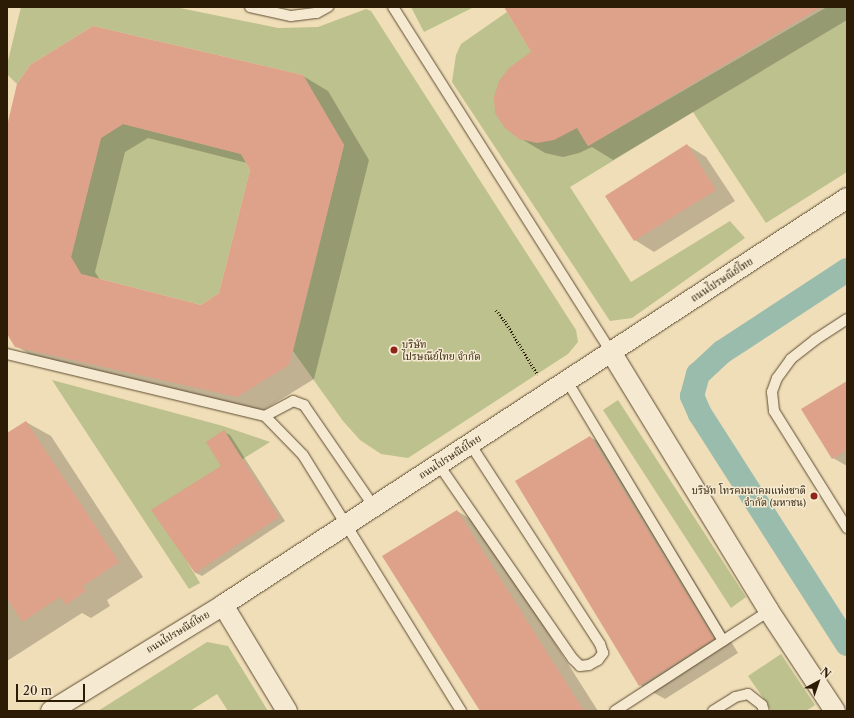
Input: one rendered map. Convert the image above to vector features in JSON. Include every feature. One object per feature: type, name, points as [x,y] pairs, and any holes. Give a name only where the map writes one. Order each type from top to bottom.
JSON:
[{"type":"street","name":"ถนนไปรษณีย์ไทย","points":[[51,711],[223,605],[847,198]]},
{"type":"street","points":[[611,352],[769,611],[833,710]]},
{"type":"street","points":[[223,605],[287,711]]},
{"type":"lane","points":[[250,7],[292,16],[317,13],[328,7]]},
{"type":"lane","points":[[393,7],[611,352]]},
{"type":"lane","points":[[847,319],[815,340],[791,360],[777,378],[772,392],[774,411],[843,513],[847,528]]},
{"type":"lane","points":[[7,354],[265,416],[304,455],[461,711]]},
{"type":"lane","points":[[567,381],[723,641]]},
{"type":"lane","points":[[265,416],[293,401],[304,405],[374,507]]},
{"type":"lane","points":[[439,465],[573,659],[580,666],[589,665],[598,660],[603,653],[600,644],[470,444]]},
{"type":"lane","points":[[615,711],[769,611]]},
{"type":"lane","points":[[713,711],[735,697],[748,694],[762,705],[764,711]]},
{"type":"path","points":[[496,310],[505,321],[549,393]]},
{"type":"green space","points":[[21,7],[175,7],[278,28],[318,27],[366,9],[371,11],[576,330],[578,342],[568,354],[408,458],[381,454],[360,440],[343,421],[293,351],[344,145],[303,75],[93,26],[30,65],[17,84],[7,74],[7,65]]},
{"type":"green space","points":[[411,7],[474,7],[424,32]]},
{"type":"green space","points":[[827,7],[847,7],[847,172],[766,223],[693,112],[570,187],[631,282],[730,221],[745,238],[632,318],[610,321],[452,82],[456,55],[461,44],[507,12],[588,146]]},
{"type":"green space","points":[[123,124],[241,154],[250,170],[219,293],[201,305],[81,274],[71,257],[101,138]]},
{"type":"green space","points":[[52,380],[223,426],[270,442],[157,512],[200,583],[189,589]]},
{"type":"green space","points":[[618,400],[746,597],[731,608],[603,410]]},
{"type":"green space","points":[[207,642],[228,646],[268,711],[228,711],[217,694],[190,711],[98,711]]},
{"type":"green space","points":[[781,654],[815,705],[806,711],[772,711],[748,676]]},
{"type":"building","points":[[504,7],[821,7],[588,146],[577,128],[554,140],[537,143],[519,139],[505,128],[495,113],[494,97],[499,81],[509,68],[531,52]]},
{"type":"building","points":[[93,26],[303,75],[344,145],[289,365],[237,397],[15,347],[7,334],[7,126],[17,84],[30,65]],"holes":[[[123,124],[241,154],[250,170],[219,293],[201,305],[81,274],[71,257],[101,138]]]},
{"type":"building","points":[[687,144],[716,190],[634,241],[605,196]]},
{"type":"building","points":[[847,381],[847,450],[832,459],[801,409]]},
{"type":"building","points":[[26,421],[119,562],[83,586],[86,591],[66,605],[60,597],[22,622],[7,598],[7,433]]},
{"type":"building","points":[[224,430],[279,517],[195,573],[151,510],[221,466],[206,442]]},
{"type":"building","points":[[590,436],[714,639],[639,686],[515,481]]},
{"type":"building","points":[[457,510],[584,711],[480,711],[382,556]]},
{"type":"waterway","points":[[847,270],[722,352],[698,374],[692,396],[700,414],[847,644]]},
{"type":"place","name":"บริษัท ไปรษณีย์ไทย จำกัด","points":[[394,350]]},
{"type":"place","name":"บริษัท โทรคมนาคมแห่งชาติ จำกัด (มหาชน)","points":[[814,496]]}]
